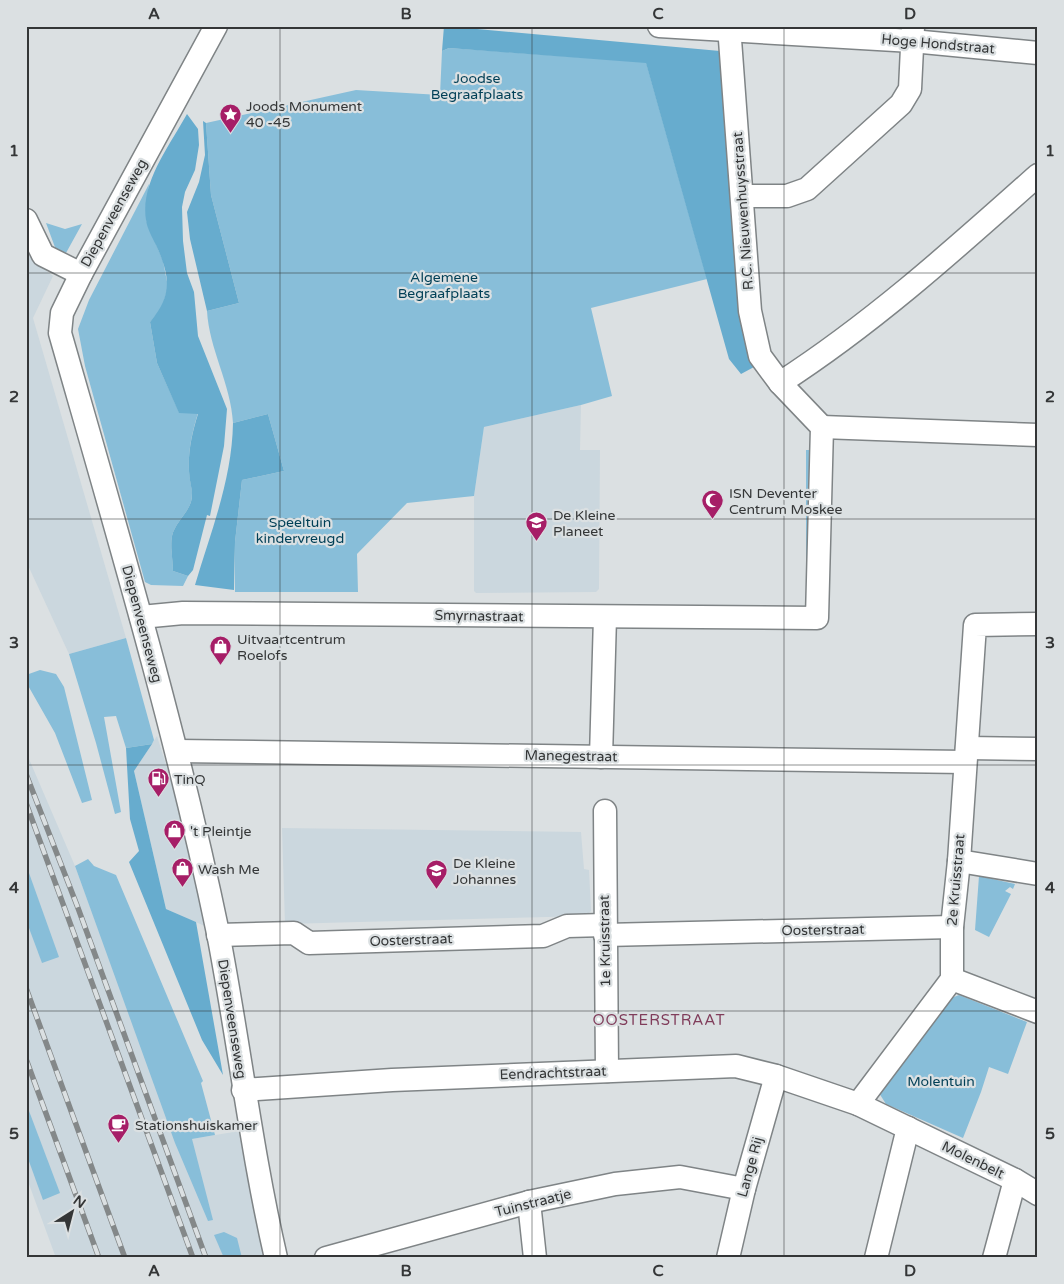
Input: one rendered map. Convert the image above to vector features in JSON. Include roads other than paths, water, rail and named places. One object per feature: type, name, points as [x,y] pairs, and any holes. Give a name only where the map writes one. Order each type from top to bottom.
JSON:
[{"type":"street","name":"Diepenveenseweg","points":[[216,26],[81,274],[62,313],[60,333],[141,617],[177,752],[218,935],[243,1090],[276,1258]]},
{"type":"street","name":"Hoge Hondstraat","points":[[659,26],[912,34],[1038,53]]},
{"type":"street","name":"R.C. Nieuwenhuysstraat","points":[[729,28],[743,196],[750,311],[760,356],[780,383],[822,427]]},
{"type":"street","points":[[743,196],[787,196],[807,189],[901,104],[910,89],[912,34]]},
{"type":"street","points":[[780,383],[806,366],[917,282],[1038,176]]},
{"type":"street","points":[[26,220],[43,255],[81,274]]},
{"type":"street","points":[[822,427],[1038,435]]},
{"type":"street","name":"Smyrnastraat","points":[[141,617],[183,613],[817,618],[822,427]]},
{"type":"street","points":[[601,756],[605,617]]},
{"type":"street","name":"2e Kruisstraat","points":[[952,979],[952,927],[959,861],[975,625],[1038,624]]},
{"type":"street","name":"Manegestraat","points":[[177,752],[601,756],[966,755],[1038,748]]},
{"type":"street","name":"1e Kruisstraat","points":[[605,812],[607,1071]]},
{"type":"street","points":[[959,861],[1038,874]]},
{"type":"street","name":"Oosterstraat","points":[[218,935],[294,933],[309,943],[319,943],[543,936],[566,926],[605,930],[952,927]]},
{"type":"street","points":[[858,1104],[952,979],[1038,1012]]},
{"type":"street","name":"Eendrachtstraat","points":[[243,1090],[392,1080],[736,1066],[776,1076],[858,1104]]},
{"type":"street","name":"Lange Rij","points":[[728,1258],[744,1190],[776,1076]]},
{"type":"street","name":"Molenbelt","points":[[858,1104],[1015,1180],[1038,1194]]},
{"type":"street","points":[[876,1258],[908,1128]]},
{"type":"street","name":"Tuinstraatje","points":[[326,1258],[529,1202],[614,1184],[680,1177],[744,1190]]},
{"type":"street","points":[[994,1258],[1015,1180]]},
{"type":"street","points":[[529,1202],[535,1258]]},
{"type":"railway","points":[[26,774],[78,908],[206,1258]]},
{"type":"railway","points":[[26,803],[193,1258]]},
{"type":"railway","points":[[26,988],[125,1258]]},
{"type":"railway","points":[[26,1059],[99,1258]]},
{"type":"place","name":"Joods Monument 40 -45","points":[[230,133]]},
{"type":"place","name":"ISN Deventer Centrum Moskee","points":[[713,520]]},
{"type":"place","name":"De Kleine Planeet","points":[[537,542]]},
{"type":"place","name":"Uitvaartcentrum Roelofs","points":[[221,666]]},
{"type":"place","name":"TinQ","points":[[158,798]]},
{"type":"place","name":"'t Pleintje","points":[[174,850]]},
{"type":"place","name":"Wash Me","points":[[182,888]]},
{"type":"place","name":"De Kleine Johannes","points":[[437,890]]},
{"type":"place","name":"Stationshuiskamer","points":[[119,1144]]},
{"type":"district","name":"OOSTERSTRAAT","points":[[659,1020]]},
{"type":"park label","name":"Joodse Begraafplaats","points":[[477,86]]},
{"type":"park label","name":"Algemene Begraafplaats","points":[[444,286]]},
{"type":"park label","name":"Speeltuin kindervreugd","points":[[300,530]]},
{"type":"park label","name":"Molentuin","points":[[941,1081]]}]
